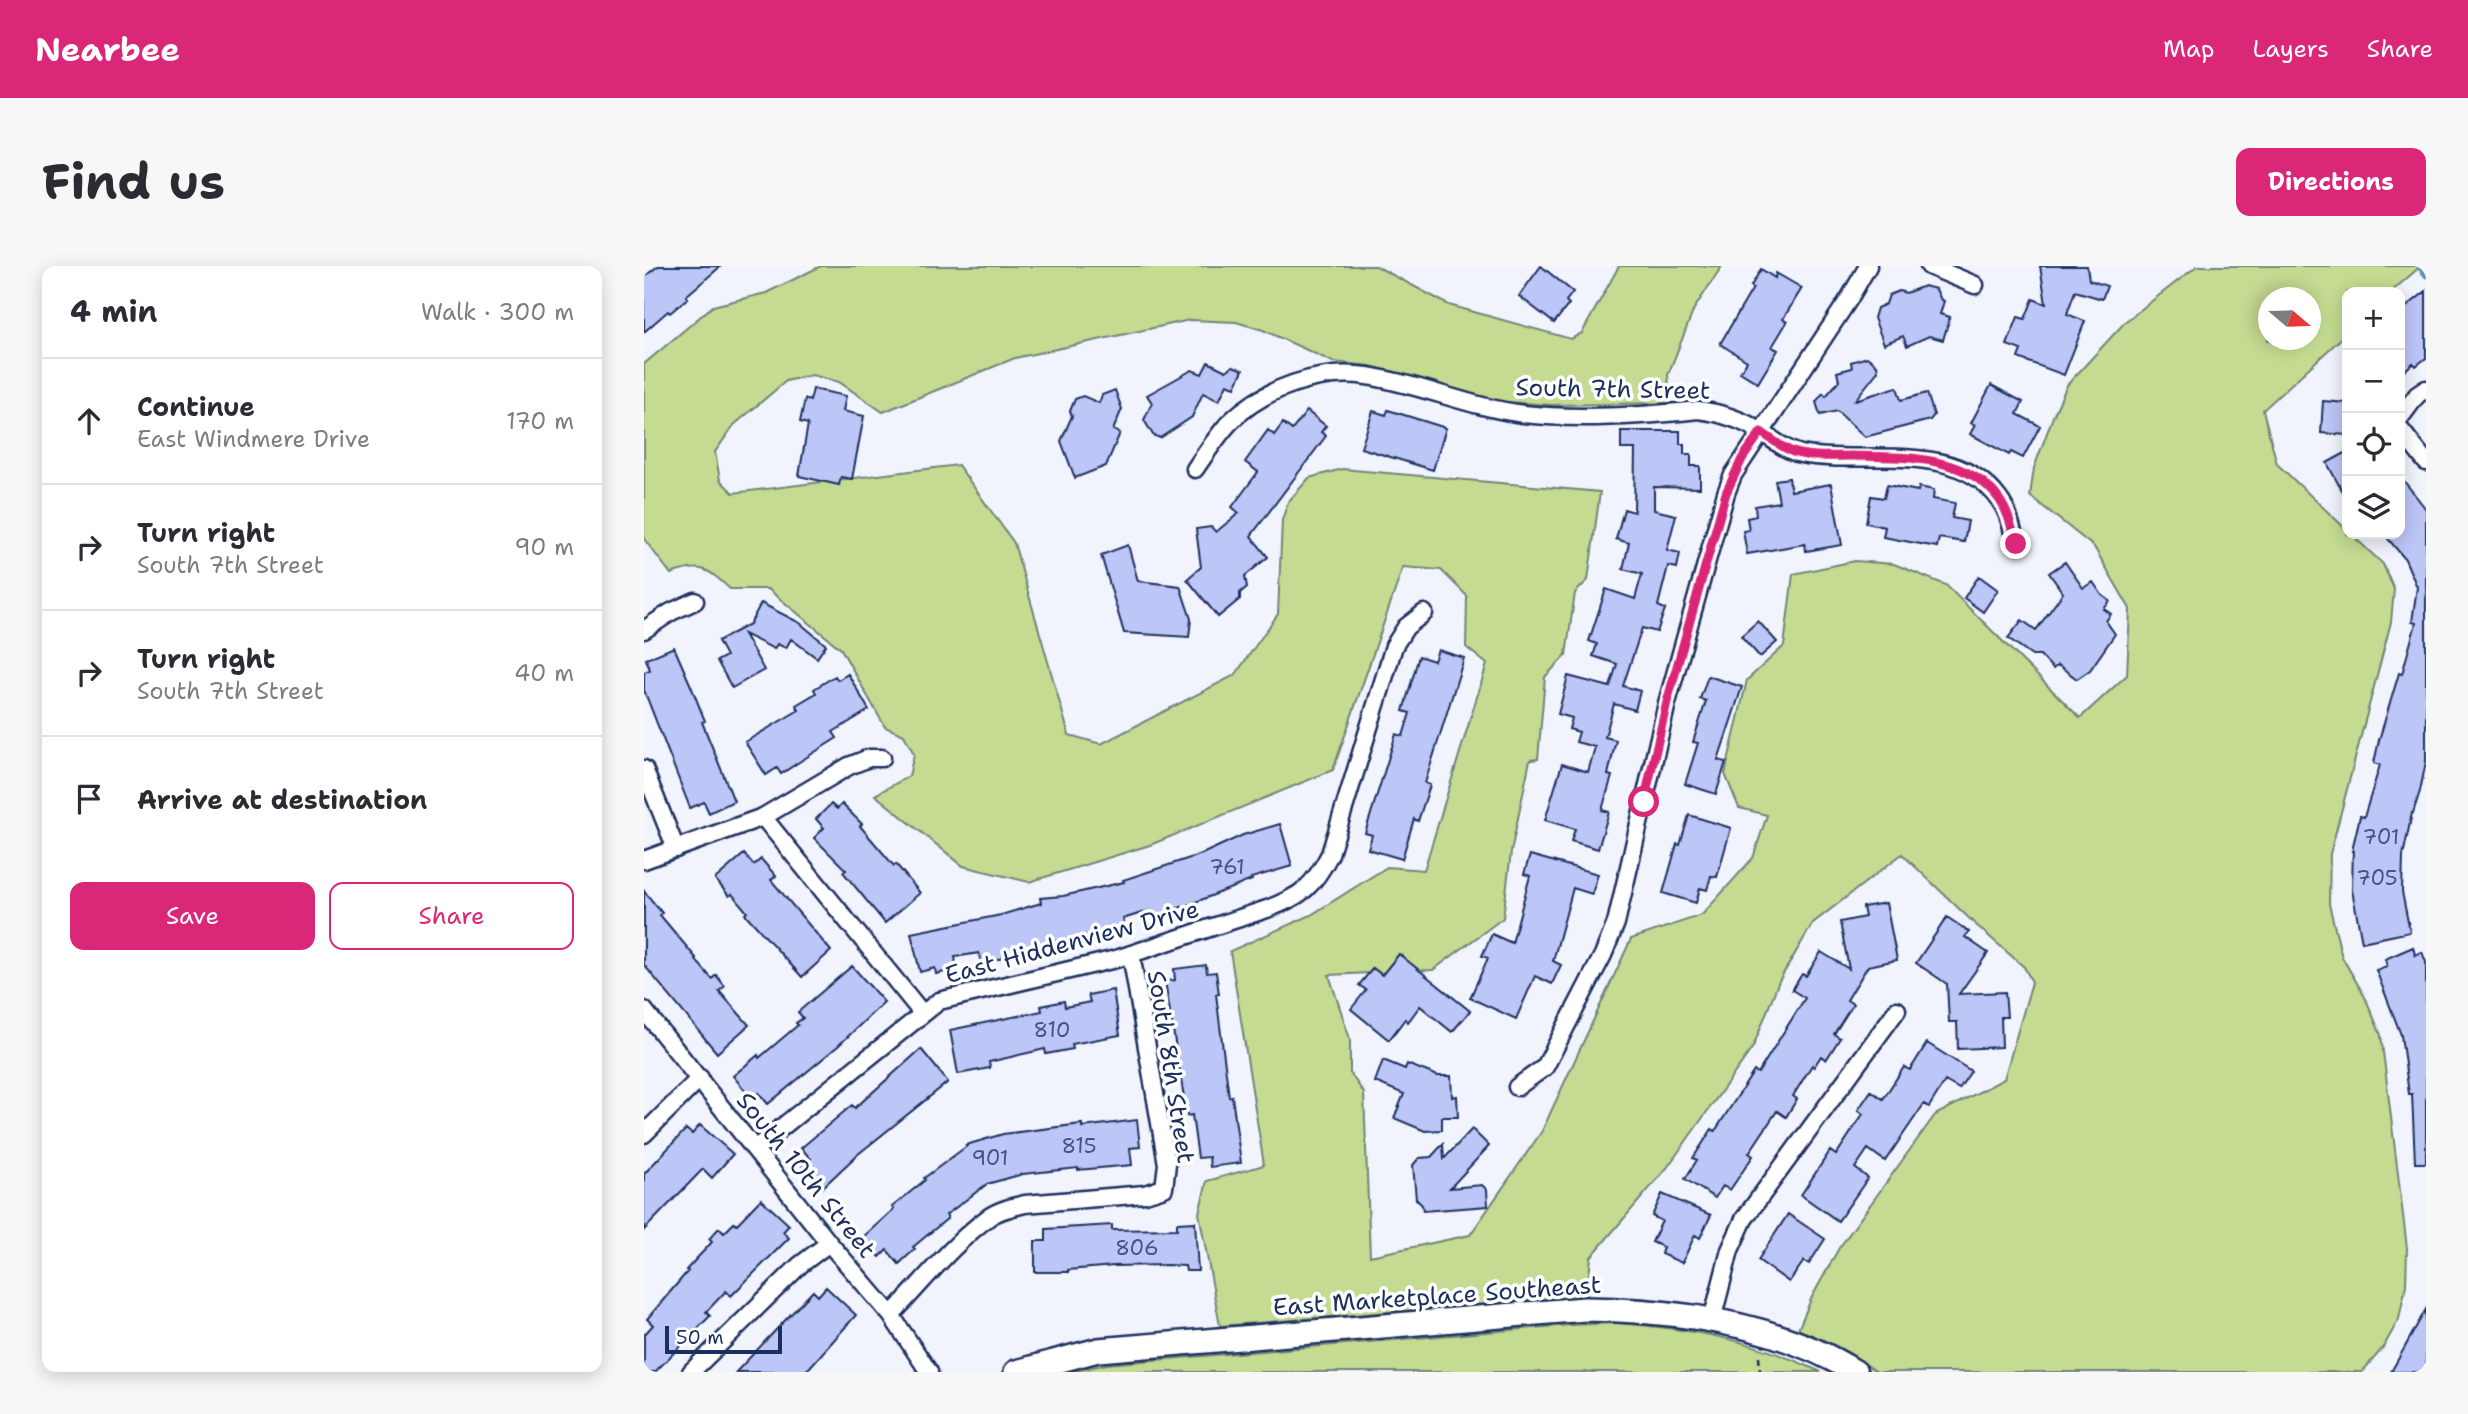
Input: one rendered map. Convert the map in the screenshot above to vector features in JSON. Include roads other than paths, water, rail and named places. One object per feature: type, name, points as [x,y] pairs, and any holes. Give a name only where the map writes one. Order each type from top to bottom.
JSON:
[{"type":"street","points":[[1517,1087],[1545,1067],[1616,923],[1667,702],[1726,493],[1742,459],[1849,299],[1868,266]]},
{"type":"street","points":[[1929,266],[1975,285]]},
{"type":"street","name":"South 7th Street","points":[[1195,469],[1231,421],[1255,402],[1300,382],[1340,373],[1368,376],[1467,403],[1522,414],[1600,415],[1698,410],[1729,415],[1781,446],[1802,454],[1909,457],[1961,470],[1990,488],[2000,500],[2016,544]]},
{"type":"street","points":[[2404,413],[2426,389]]},
{"type":"street","points":[[2405,435],[2426,462]]},
{"type":"street","points":[[644,630],[671,612],[695,601]]},
{"type":"street","name":"East Hiddenview Drive","points":[[756,1148],[939,1002],[1130,954],[1289,901],[1305,892],[1318,877],[1330,854],[1394,646],[1406,627],[1424,613]]},
{"type":"street","points":[[644,860],[762,817],[849,766],[869,758],[882,758]]},
{"type":"street","points":[[644,769],[676,849]]},
{"type":"street","points":[[762,817],[922,1013]]},
{"type":"street","name":"South 8th Street","points":[[891,1315],[964,1239],[990,1216],[1005,1209],[1024,1204],[1145,1194],[1164,1188],[1167,1164],[1130,954]]},
{"type":"street","name":"South 10th Street","points":[[644,1010],[829,1243],[891,1315],[929,1372]]},
{"type":"street","points":[[1712,1320],[1730,1250],[1744,1219],[1897,1010]]},
{"type":"street","points":[[644,1134],[700,1078]]},
{"type":"street","points":[[691,1372],[800,1265],[829,1243]]},
{"type":"street","name":"East Marketplace Southeast","points":[[1016,1372],[1098,1350],[1576,1309],[1642,1310],[1712,1320],[1794,1342],[1855,1372]]},
{"type":"waterway","points":[[2418,266],[2426,276]]}]
